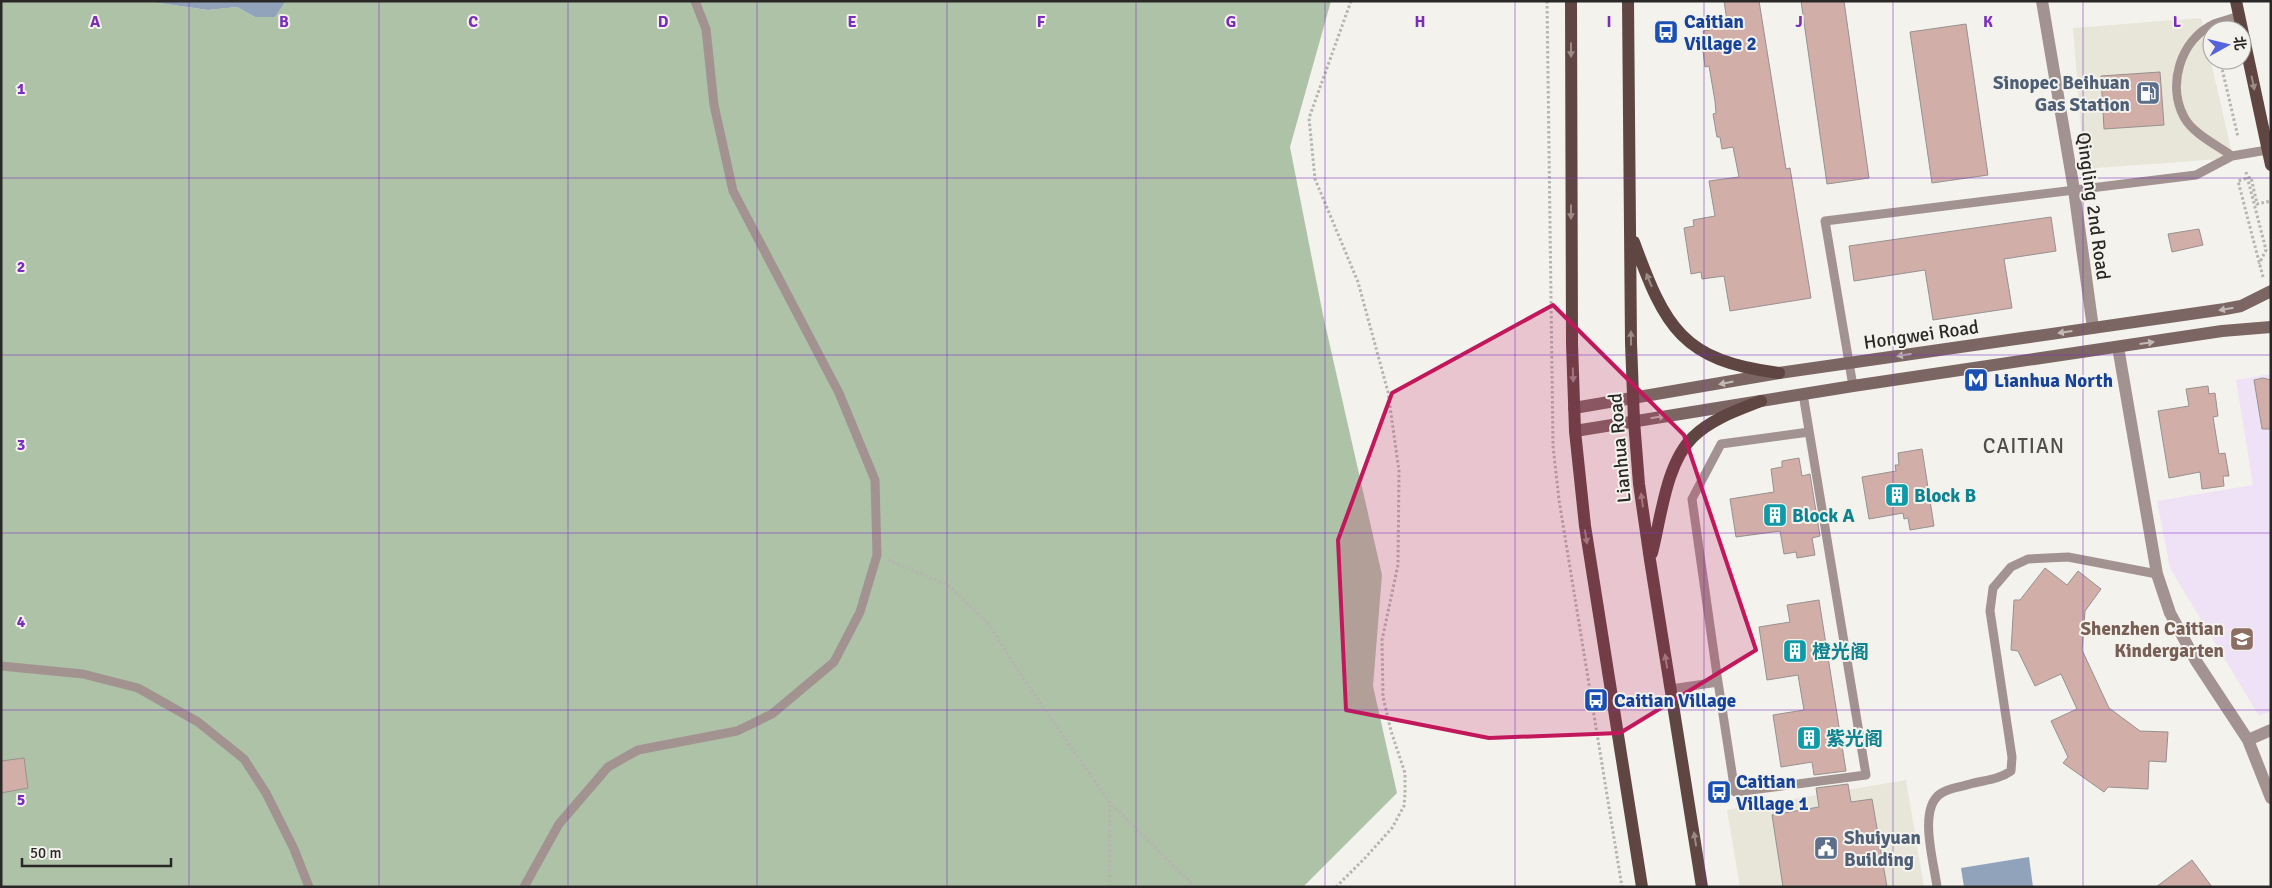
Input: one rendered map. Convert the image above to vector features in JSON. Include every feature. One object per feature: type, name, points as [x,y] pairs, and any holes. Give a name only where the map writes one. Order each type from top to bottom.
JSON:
[{"type":"main road","points":[[1571,1],[1572,344],[1575,431],[1585,526],[1642,887]]},
{"type":"main road","name":"Lianhua Road","points":[[1628,1],[1633,399],[1639,484],[1702,887]]},
{"type":"main road","points":[[2236,1],[2271,165]]},
{"type":"main road","points":[[1631,232],[1649,282],[1662,310],[1681,335],[1693,346],[1725,361],[1753,370],[1779,373]]},
{"type":"main road","points":[[1650,560],[1667,490],[1684,448],[1693,436],[1710,424],[1761,401]]},
{"type":"street","name":"Qingling 2nd Road","points":[[2042,1],[2074,190],[2093,328]]},
{"type":"street","name":"Hongwei Road","points":[[1574,408],[1779,373],[2241,306],[2271,291]]},
{"type":"street","points":[[1575,431],[1853,386],[2222,332],[2271,328]]},
{"type":"street","points":[[2118,347],[2157,574],[2170,613],[2196,661],[2248,740],[2271,798]]},
{"type":"street","points":[[2248,740],[2271,730]]},
{"type":"lane","points":[[524,887],[559,824],[608,767],[638,750],[738,731],[772,714],[834,662],[860,612],[877,555],[875,480],[839,393],[733,191],[714,104],[706,30],[694,1]]},
{"type":"lane","points":[[2232,156],[2198,133],[2184,118],[2178,97],[2177,75],[2183,54],[2193,40],[2212,25],[2239,16]]},
{"type":"lane","points":[[1853,386],[1825,221],[2196,175],[2232,156],[2267,150]]},
{"type":"lane","points":[[1803,394],[1866,775],[1735,792],[1692,499],[1722,444],[1809,432]]},
{"type":"lane","points":[[1937,887],[1928,822],[1930,806],[1941,793],[1980,782],[1999,779],[2011,771],[2012,757],[1990,611],[1993,588],[2011,567],[2028,559],[2068,557],[2157,574]]},
{"type":"lane","points":[[1,666],[83,674],[138,688],[198,722],[244,759],[266,793],[294,849],[309,887]]},
{"type":"lane","points":[[1671,689],[1718,682]]},
{"type":"path","points":[[1336,887],[1392,828],[1404,806],[1406,794],[1405,773],[1391,731],[1383,697],[1382,640],[1398,564],[1399,480],[1388,392],[1358,282],[1315,179],[1309,118],[1351,1]]},
{"type":"path","points":[[2222,70],[2238,138]]},
{"type":"path","points":[[2246,172],[2266,250],[2259,264]]},
{"type":"path","points":[[2263,278],[2238,181],[2251,177],[2258,204],[2271,201]]},
{"type":"path","points":[[877,555],[948,585],[990,625],[1019,672],[1110,802],[1195,887]]},
{"type":"path","points":[[1109,887],[1110,802]]},
{"type":"highlighted area","points":[[1553,305],[1684,435],[1756,650],[1620,733],[1489,738],[1346,710],[1338,540],[1392,393]]},
{"type":"shaded area","name":"Sinopec Beihuan Gas Station","points":[[2201,18],[2202,70],[2213,70],[2233,158],[2084,169],[2073,28]]},
{"type":"shaded area","name":"Shenzhen Caitian Kindergarten","points":[[2271,374],[2271,711],[2259,716],[2170,568],[2157,501],[2253,485],[2236,380]]},
{"type":"shaded area","name":"Shuiyuan Building","points":[[1906,780],[1924,887],[1740,887],[1727,810]]},
{"type":"green space","points":[[1,1],[145,1],[208,10],[237,7],[255,17],[275,17],[286,1],[1331,1],[1290,147],[1323,315],[1382,575],[1373,686],[1397,793],[1303,887],[1,887]]},
{"type":"water","points":[[145,1],[286,1],[275,17],[255,17],[237,7],[208,10]]},
{"type":"water","points":[[2029,857],[2033,887],[1964,887],[1961,868]]},
{"type":"building","points":[[1724,1],[1759,1],[1786,169],[1790,168],[1811,298],[1730,311],[1724,276],[1702,279],[1701,272],[1691,274],[1684,228],[1694,226],[1693,220],[1715,216],[1709,181],[1739,177],[1733,147],[1722,149],[1720,137],[1717,137],[1713,114],[1716,113],[1715,101],[1709,66],[1705,67],[1702,43],[1705,42],[1703,31],[1714,29],[1713,23],[1727,21]]},
{"type":"building","points":[[1801,1],[1844,1],[1869,178],[1827,184]]},
{"type":"building","points":[[1966,24],[1988,175],[1932,183],[1910,32]]},
{"type":"building","points":[[2160,72],[2164,125],[2104,129],[2101,76]]},
{"type":"building","points":[[2051,217],[2056,251],[2004,259],[2012,308],[1933,320],[1925,270],[1854,281],[1849,246]]},
{"type":"building","points":[[2199,229],[2203,245],[2172,252],[2168,234]]},
{"type":"building","points":[[2263,378],[2271,380],[2271,429],[2262,429],[2254,380]]},
{"type":"building","points":[[2208,386],[2209,394],[2215,393],[2218,416],[2213,417],[2219,454],[2225,453],[2229,476],[2223,476],[2224,486],[2202,489],[2200,472],[2169,478],[2158,411],[2189,406],[2186,389]]},
{"type":"building","name":"Block B","points":[[1922,449],[1934,526],[1910,530],[1908,518],[1904,519],[1903,513],[1869,519],[1862,477],[1896,471],[1895,465],[1899,465],[1898,453]]},
{"type":"building","name":"Block A","points":[[1799,458],[1802,476],[1810,474],[1820,536],[1812,538],[1815,555],[1797,558],[1796,552],[1784,554],[1780,531],[1736,537],[1730,499],[1774,492],[1771,469],[1782,467],[1782,461]]},
{"type":"building","points":[[2045,568],[2067,585],[2078,571],[2101,589],[2085,611],[2082,650],[2109,708],[2140,731],[2168,732],[2166,762],[2149,761],[2148,789],[2108,787],[2104,792],[2063,763],[2068,757],[2051,721],[2077,709],[2061,674],[2035,686],[2018,651],[2011,650],[2014,600],[2020,600]]},
{"type":"building","points":[[1819,600],[1846,771],[1814,775],[1812,762],[1781,767],[1773,715],[1804,710],[1798,675],[1767,680],[1759,627],[1790,622],[1787,605]]},
{"type":"building","points":[[24,758],[28,788],[1,793],[1,761]]},
{"type":"building","name":"Shuiyuan Building","points":[[1848,784],[1851,802],[1872,799],[1887,887],[1783,887],[1772,815],[1819,807],[1816,788]]},
{"type":"building","points":[[2192,860],[2212,887],[2156,887]]},
{"type":"place","name":"Caitian Village 2","points":[[1666,32]]},
{"type":"place","name":"Sinopec Beihuan Gas Station","points":[[2148,93]]},
{"type":"place","name":"Lianhua North","points":[[1976,380]]},
{"type":"place","name":"Block B","points":[[1897,495]]},
{"type":"place","name":"Block A","points":[[1775,515]]},
{"type":"place","name":"Shenzhen Caitian Kindergarten","points":[[2242,639]]},
{"type":"place","name":"橙光阁","points":[[1795,651]]},
{"type":"place","name":"Caitian Village","points":[[1596,700]]},
{"type":"place","name":"紫光阁","points":[[1809,738]]},
{"type":"place","name":"Caitian Village 1","points":[[1719,792]]},
{"type":"place","name":"Shuiyuan Building","points":[[1826,848]]},
{"type":"district","name":"CAITIAN","points":[[2024,446]]}]
